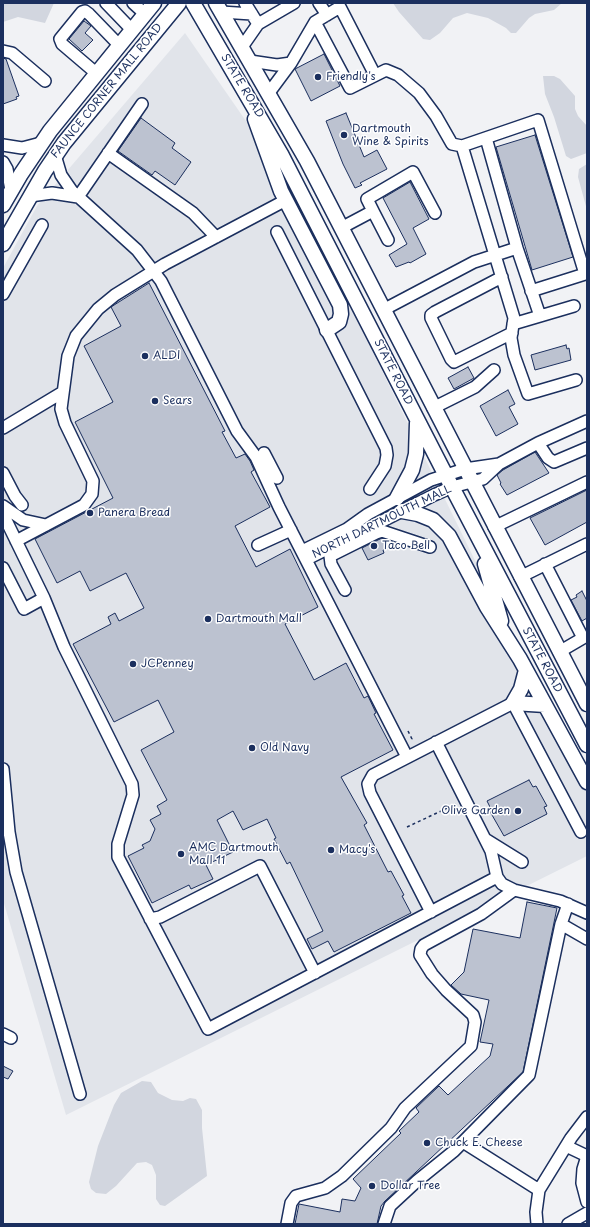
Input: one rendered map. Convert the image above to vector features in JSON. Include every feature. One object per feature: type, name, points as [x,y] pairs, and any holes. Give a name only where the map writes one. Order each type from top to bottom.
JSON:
[{"type":"main road","name":"FAUNCE CORNER MALL ROAD","points":[[3,205],[41,143],[154,3]]},
{"type":"main road","name":"FAUNCE CORNER MALL ROAD","points":[[3,244],[55,155],[179,3]]},
{"type":"main road","name":"STATE ROAD","points":[[194,3],[247,96],[265,123],[448,481],[587,744]]},
{"type":"main road","name":"STATE ROAD","points":[[219,7],[307,161],[464,469],[587,704]]},
{"type":"main road","points":[[247,96],[278,182],[340,306],[341,314],[338,322],[327,330]]},
{"type":"main road","points":[[397,498],[412,470],[416,454],[417,420]]},
{"type":"main road","points":[[402,511],[425,517],[444,530],[487,606],[526,670],[587,782]]},
{"type":"main road","points":[[478,537],[505,635]]},
{"type":"main road","points":[[526,670],[521,689],[513,703],[545,705]]},
{"type":"street","points":[[106,3],[132,30]]},
{"type":"street","points":[[133,3],[145,14]]},
{"type":"street","points":[[245,3],[258,24]]},
{"type":"street","points":[[242,47],[258,24],[294,3]]},
{"type":"street","points":[[319,3],[327,15]]},
{"type":"street","points":[[219,7],[252,14]]},
{"type":"street","points":[[268,94],[291,64],[315,22],[340,7],[375,75]]},
{"type":"street","points":[[96,73],[62,44],[60,39],[82,12],[85,11],[89,14],[119,45]]},
{"type":"street","points":[[315,22],[350,88],[386,70],[398,75],[419,93],[436,116],[452,144],[462,146],[538,120],[585,274],[531,291]]},
{"type":"street","points":[[3,50],[12,53],[45,81]]},
{"type":"street","points":[[250,61],[277,65],[291,64]]},
{"type":"street","points":[[78,197],[142,104]]},
{"type":"street","points":[[486,138],[517,248],[540,316]]},
{"type":"street","points":[[3,146],[22,148],[41,143]]},
{"type":"street","points":[[462,146],[514,318],[512,329],[514,355],[528,394],[576,380]]},
{"type":"street","points":[[108,153],[193,213],[216,237]]},
{"type":"street","points":[[55,155],[61,175],[78,197],[124,238],[154,271],[237,431],[256,457],[291,530],[407,757]]},
{"type":"street","points":[[3,162],[7,169],[12,190]]},
{"type":"street","points":[[388,240],[366,199],[413,172],[435,213]]},
{"type":"street","points":[[30,196],[52,193],[78,197]]},
{"type":"street","points":[[16,540],[84,505],[90,499],[94,485],[65,423],[61,409],[70,348],[76,336],[103,303],[154,271],[286,200]]},
{"type":"street","points":[[341,228],[373,211]]},
{"type":"street","points":[[3,294],[42,225]]},
{"type":"street","points":[[277,232],[386,448],[387,455],[385,466],[370,489]]},
{"type":"street","points":[[383,310],[474,262],[517,248]]},
{"type":"street","points":[[502,277],[435,312],[431,318],[451,360],[454,362],[512,329],[540,316],[574,306]]},
{"type":"street","points":[[433,408],[475,387],[494,370]]},
{"type":"street","points":[[3,428],[63,392]]},
{"type":"street","points":[[448,481],[464,469],[499,464],[538,443],[587,421]]},
{"type":"street","points":[[538,443],[548,458],[554,462],[587,448]]},
{"type":"street","points":[[264,453],[277,478]]},
{"type":"street","name":"NORTH DARTMOUTH MALL","points":[[304,555],[397,498],[431,480],[471,482],[483,479],[499,464]]},
{"type":"street","points":[[3,473],[17,499],[22,505]]},
{"type":"street","name":"NORTH DARTMOUTH MALL","points":[[304,555],[402,511],[448,481]]},
{"type":"street","points":[[494,527],[587,482]]},
{"type":"street","points":[[3,506],[23,520],[46,525]]},
{"type":"street","points":[[3,514],[44,598],[64,648],[132,784],[133,795],[118,844],[117,853],[208,1029],[497,877]]},
{"type":"street","points":[[258,545],[291,530]]},
{"type":"street","points":[[345,590],[332,564],[330,556],[382,531],[430,547]]},
{"type":"street","points":[[520,577],[587,544]]},
{"type":"street","points":[[545,564],[583,638],[559,652]]},
{"type":"street","points":[[3,568],[24,609],[44,598]]},
{"type":"street","points":[[431,912],[368,788],[369,780],[373,775],[513,703],[581,832]]},
{"type":"street","points":[[436,742],[494,857],[497,877],[504,886],[568,904],[587,913]]},
{"type":"street","points":[[3,769],[9,832],[16,872],[80,1094]]},
{"type":"street","points":[[484,838],[522,862]]},
{"type":"street","points":[[150,919],[160,917],[260,866],[315,973]]},
{"type":"street","points":[[287,1224],[291,1203],[296,1196],[303,1192],[325,1188],[342,1176],[391,1128],[405,1108],[471,1046],[475,1027],[473,1015],[446,990],[432,974],[420,955],[421,949],[424,945],[481,914],[514,890]]},
{"type":"street","points":[[384,1224],[390,1206],[463,1142],[482,1121],[527,1078],[531,1071],[561,924],[568,904]]},
{"type":"street","points":[[561,924],[587,940]]},
{"type":"street","points":[[537,1224],[536,1212],[539,1190],[566,1146],[587,1117]]},
{"type":"street","points":[[463,1142],[539,1190]]},
{"type":"street","points":[[566,1146],[587,1156],[583,1169],[582,1183],[587,1202]]},
{"type":"street","points":[[568,1224],[587,1213]]},
{"type":"path","points":[[407,742],[412,739],[408,731]]},
{"type":"path","points":[[407,827],[458,803]]},
{"type":"shaded area","points":[[3,3],[54,3],[45,23],[18,17],[3,22]]},
{"type":"shaded area","points":[[393,3],[562,3],[554,10],[535,14],[529,18],[516,33],[511,33],[506,28],[488,18],[467,13],[453,18],[440,33],[430,40],[423,39]]},
{"type":"shaded area","name":"Dartmouth Mall","points":[[185,33],[293,189],[587,789],[587,856],[66,1115],[3,900],[3,268],[37,206]]},
{"type":"shaded area","points":[[543,76],[554,76],[560,79],[575,96],[575,109],[578,116],[587,126],[587,153],[571,159],[566,156],[545,94]]},
{"type":"shaded area","points":[[587,164],[587,210],[578,177],[579,169]]},
{"type":"shaded area","points":[[142,1081],[151,1082],[158,1093],[172,1100],[183,1101],[190,1098],[196,1099],[202,1110],[202,1128],[207,1176],[165,1206],[160,1205],[156,1199],[156,1175],[152,1165],[146,1162],[137,1163],[116,1186],[106,1194],[96,1193],[91,1189],[89,1182],[98,1146],[114,1105],[121,1093]]},
{"type":"building","points":[[84,21],[91,26],[85,33],[93,40],[82,51],[69,39]]},
{"type":"building","name":"Friendly's","points":[[324,54],[340,86],[311,101],[295,69]]},
{"type":"building","points":[[3,58],[6,59],[19,96],[16,97],[17,99],[3,104]]},
{"type":"building","points":[[346,113],[364,157],[377,150],[387,169],[360,183],[362,185],[355,188],[343,164],[326,121]]},
{"type":"building","points":[[141,118],[175,143],[172,148],[191,162],[175,185],[155,171],[152,175],[118,151]]},
{"type":"building","points":[[535,135],[573,257],[532,270],[496,147]]},
{"type":"building","points":[[410,182],[429,219],[413,228],[426,254],[410,263],[409,262],[396,267],[389,255],[407,244],[383,198]]},
{"type":"building","name":"Dartmouth Mall","points":[[149,283],[225,431],[222,432],[236,458],[245,454],[250,461],[254,470],[251,472],[270,507],[235,526],[256,567],[290,549],[318,607],[285,624],[314,680],[346,663],[364,698],[368,696],[376,713],[374,714],[393,750],[341,777],[367,823],[364,825],[388,872],[391,871],[404,895],[402,896],[411,913],[334,952],[328,941],[312,949],[307,939],[323,931],[290,862],[287,864],[274,839],[276,838],[267,819],[243,830],[233,811],[217,820],[233,852],[206,865],[213,879],[191,889],[189,885],[152,903],[128,856],[144,848],[142,845],[150,841],[155,829],[150,820],[161,814],[157,806],[167,800],[141,750],[174,732],[158,700],[114,722],[73,644],[111,624],[108,617],[115,613],[119,621],[144,608],[126,573],[90,591],[80,571],[57,583],[35,539],[113,498],[75,422],[113,402],[84,346],[121,326],[111,307]]},
{"type":"building","points":[[566,345],[567,349],[569,348],[571,360],[535,370],[531,355]]},
{"type":"building","points":[[468,367],[474,378],[454,389],[448,378]]},
{"type":"building","points":[[508,390],[515,404],[509,407],[518,424],[496,436],[480,406]]},
{"type":"building","points":[[535,452],[549,473],[507,495],[500,484],[501,483],[497,475]]},
{"type":"building","points":[[587,490],[587,522],[545,545],[530,518]]},
{"type":"building","name":"Taco Bell","points":[[382,538],[388,542],[385,544],[387,548],[383,550],[384,553],[368,560],[362,548]]},
{"type":"building","points":[[582,591],[587,601],[587,618],[582,621],[571,600],[577,597],[576,595]]},
{"type":"building","name":"Olive Garden","points":[[529,780],[533,787],[536,786],[547,806],[544,807],[547,814],[504,836],[488,808],[490,807],[487,801]]},
{"type":"building","points":[[527,902],[557,908],[523,1072],[385,1201],[381,1206],[377,1224],[295,1224],[299,1204],[340,1212],[342,1199],[355,1201],[361,1188],[353,1179],[401,1133],[399,1131],[419,1112],[416,1108],[439,1086],[448,1095],[490,1056],[493,1044],[480,1042],[489,1000],[461,994],[451,985],[464,972],[473,929],[520,938]]},
{"type":"building","points":[[3,1066],[13,1071],[8,1079],[3,1077]]},
{"type":"place","name":"Friendly's","points":[[318,77]]},
{"type":"place","name":"Dartmouth Wine & Spirits","points":[[344,135]]},
{"type":"place","name":"ALDI","points":[[145,356]]},
{"type":"place","name":"Sears","points":[[155,401]]},
{"type":"place","name":"Panera Bread","points":[[90,513]]},
{"type":"place","name":"Taco Bell","points":[[374,546]]},
{"type":"place","name":"Dartmouth Mall","points":[[208,619]]},
{"type":"place","name":"JCPenney","points":[[133,664]]},
{"type":"place","name":"Old Navy","points":[[252,748]]},
{"type":"place","name":"Olive Garden","points":[[518,811]]},
{"type":"place","name":"Macy's","points":[[331,850]]},
{"type":"place","name":"AMC Dartmouth Mall 11","points":[[181,854]]},
{"type":"place","name":"Chuck E. Cheese","points":[[427,1143]]},
{"type":"place","name":"Dollar Tree","points":[[372,1186]]}]
